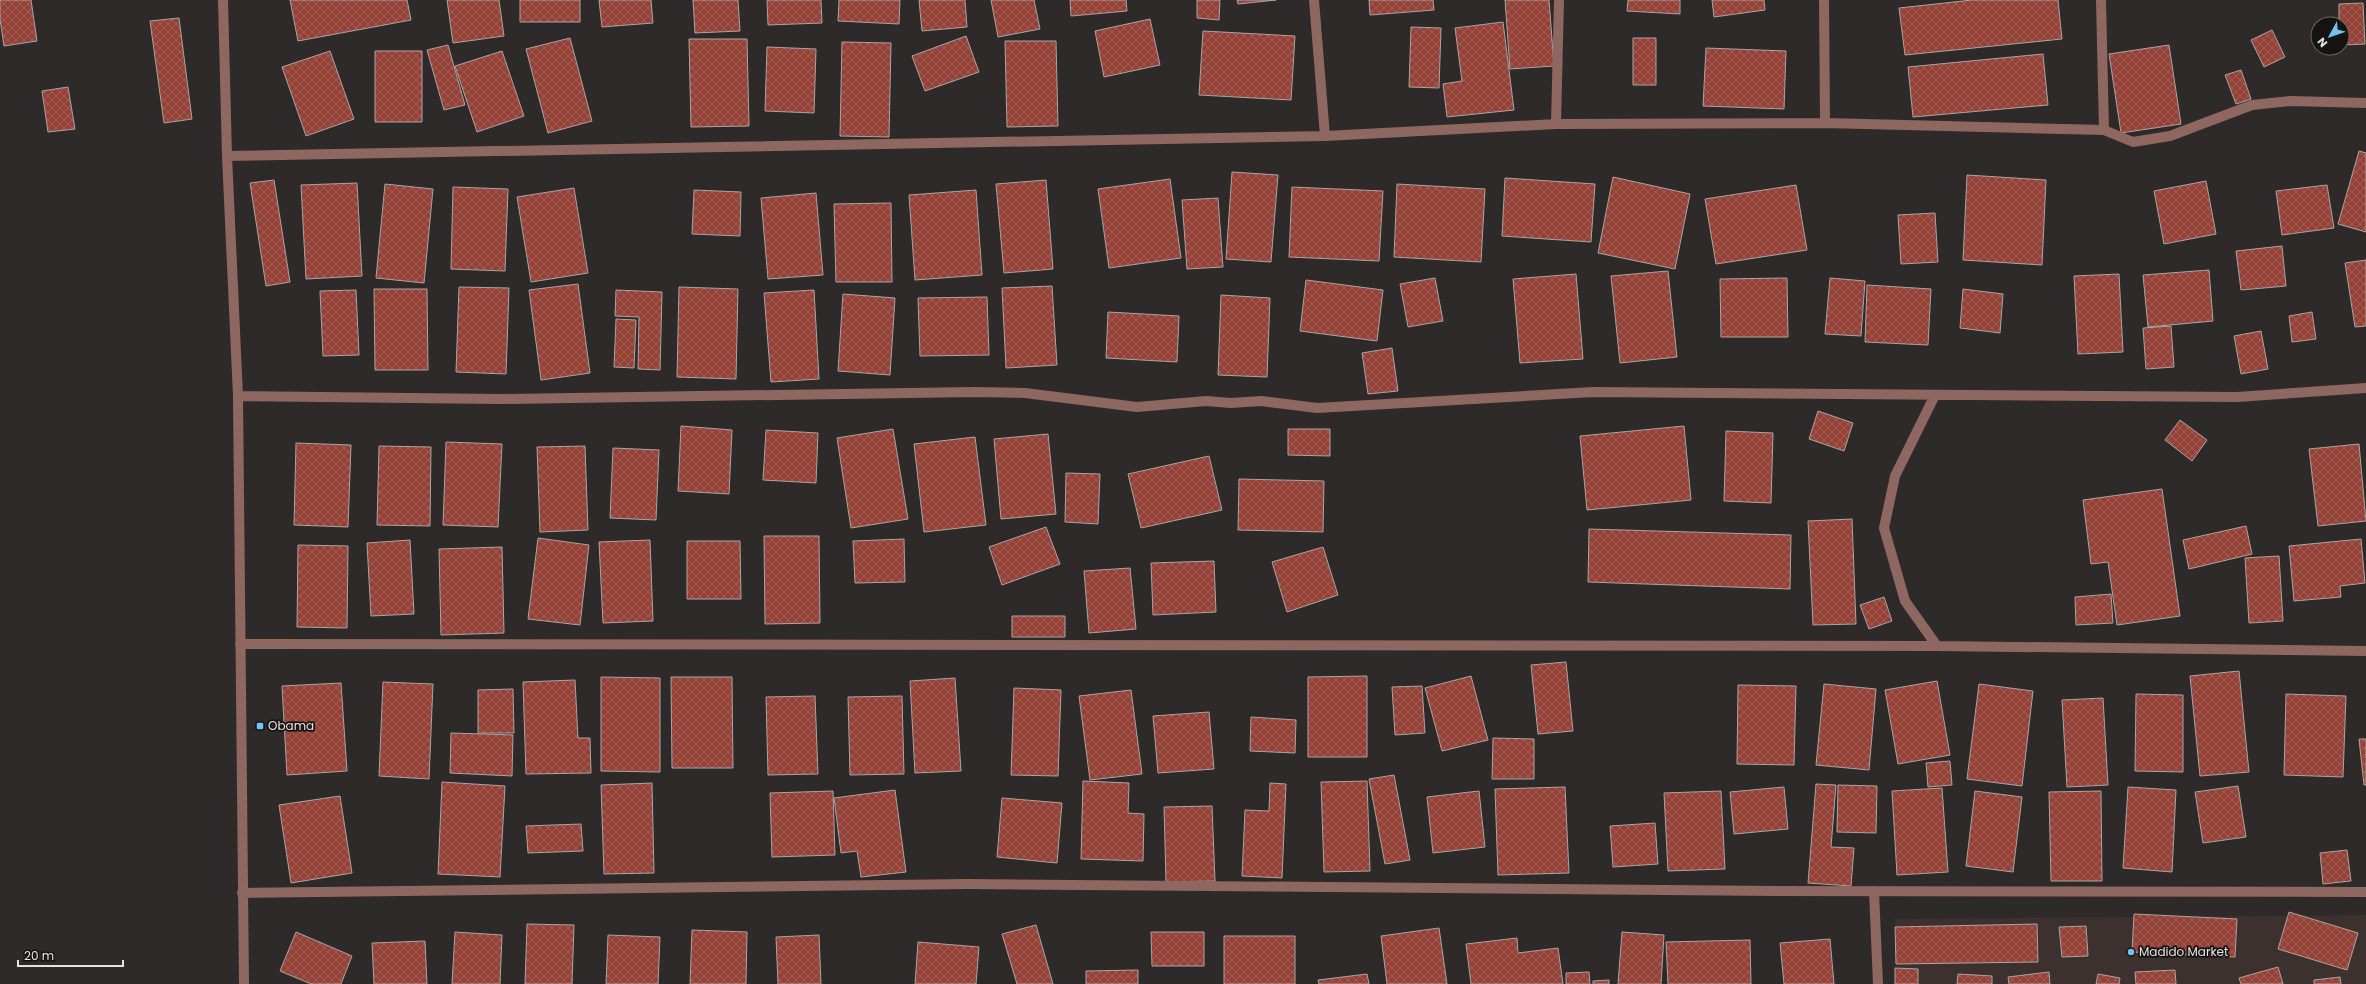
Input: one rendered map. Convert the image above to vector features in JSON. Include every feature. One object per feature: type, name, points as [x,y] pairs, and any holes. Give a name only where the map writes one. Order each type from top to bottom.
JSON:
[{"type":"street","points":[[223,0],[227,156],[238,396],[244,984]]},
{"type":"street","points":[[1314,0],[1325,136]]},
{"type":"street","points":[[1556,124],[1559,0]]},
{"type":"street","points":[[1824,0],[1825,123]]},
{"type":"street","points":[[2101,0],[2104,130]]},
{"type":"street","points":[[227,156],[1325,136],[1556,124],[1825,123],[2104,130],[2133,142],[2170,136],[2252,105],[2290,101],[2366,102]]},
{"type":"street","points":[[238,396],[500,399],[974,392],[1025,393],[1137,407],[1206,401],[1231,403],[1261,401],[1317,408],[1593,392],[2237,397],[2366,388]]},
{"type":"street","points":[[1935,395],[1895,476],[1884,528],[1905,600],[1937,646]]},
{"type":"street","points":[[240,644],[1937,646],[2366,651]]},
{"type":"street","points":[[242,893],[969,884],[1874,891],[2366,892]]},
{"type":"street","points":[[1874,891],[1878,984]]},
{"type":"shaded area","name":"Madido Market","points":[[2366,915],[2366,984],[1897,984],[1895,919]]},
{"type":"building","points":[[0,0],[31,0],[37,41],[4,46],[0,19]]},
{"type":"building","points":[[290,0],[407,0],[411,20],[298,41]]},
{"type":"building","points":[[447,0],[499,0],[504,36],[453,43]]},
{"type":"building","points":[[520,0],[580,0],[580,22],[520,22]]},
{"type":"building","points":[[599,0],[651,0],[653,23],[602,27]]},
{"type":"building","points":[[693,0],[738,0],[740,31],[695,33]]},
{"type":"building","points":[[767,0],[821,0],[822,23],[768,25]]},
{"type":"building","points":[[839,0],[900,0],[899,24],[838,21]]},
{"type":"building","points":[[919,0],[965,0],[967,27],[922,31]]},
{"type":"building","points":[[991,0],[1034,0],[1040,29],[998,37]]},
{"type":"building","points":[[1070,0],[1126,0],[1127,11],[1071,16]]},
{"type":"building","points":[[1197,0],[1220,0],[1219,20],[1197,18]]},
{"type":"building","points":[[1237,0],[1276,0],[1238,4]]},
{"type":"building","points":[[1369,0],[1433,0],[1434,10],[1370,15]]},
{"type":"building","points":[[1505,0],[1549,0],[1554,66],[1510,69]]},
{"type":"building","points":[[1628,0],[1680,0],[1680,14],[1627,11]]},
{"type":"building","points":[[1712,0],[1764,0],[1765,10],[1714,17]]},
{"type":"building","points":[[1972,0],[2058,0],[2062,39],[1905,55],[1899,8]]},
{"type":"building","points":[[2363,3],[2365,44],[2350,45],[2350,16],[2339,16],[2339,4]]},
{"type":"building","points":[[179,18],[192,119],[164,123],[150,21]]},
{"type":"building","points":[[1150,19],[1160,65],[1104,77],[1095,31]]},
{"type":"building","points":[[1503,22],[1514,110],[1447,117],[1443,84],[1462,81],[1455,28]]},
{"type":"building","points":[[1411,27],[1441,28],[1439,88],[1409,87]]},
{"type":"building","points":[[2272,30],[2285,57],[2264,67],[2251,40]]},
{"type":"building","points":[[1203,31],[1295,36],[1291,100],[1199,95]]},
{"type":"building","points":[[966,36],[979,72],[925,91],[912,56]]},
{"type":"building","points":[[570,38],[592,121],[548,133],[526,49]]},
{"type":"building","points":[[1633,38],[1656,38],[1656,85],[1633,85]]},
{"type":"building","points":[[689,39],[747,39],[749,126],[691,127]]},
{"type":"building","points":[[1005,41],[1056,41],[1058,126],[1007,127]]},
{"type":"building","points":[[842,42],[891,43],[889,137],[840,136]]},
{"type":"building","points":[[448,45],[465,105],[444,110],[427,50]]},
{"type":"building","points":[[2169,45],[2181,124],[2121,133],[2109,54]]},
{"type":"building","points":[[767,47],[816,49],[814,113],[765,111]]},
{"type":"building","points":[[1706,48],[1786,51],[1784,109],[1703,106]]},
{"type":"building","points":[[330,51],[354,119],[306,136],[282,67]]},
{"type":"building","points":[[375,51],[422,51],[422,122],[375,122]]},
{"type":"building","points":[[502,51],[524,116],[477,132],[455,66]]},
{"type":"building","points":[[2043,54],[2048,105],[1913,117],[1908,67]]},
{"type":"building","points":[[2241,70],[2251,99],[2236,104],[2225,75]]},
{"type":"building","points":[[68,87],[75,129],[48,132],[42,91]]},
{"type":"building","points":[[2359,151],[2366,153],[2366,232],[2338,224]]},
{"type":"building","points":[[1232,172],[1278,175],[1271,262],[1226,259]]},
{"type":"building","points":[[1967,175],[2046,180],[2042,265],[1963,260]]},
{"type":"building","points":[[1613,177],[1690,194],[1675,269],[1598,253]]},
{"type":"building","points":[[1505,178],[1595,184],[1591,242],[1502,236]]},
{"type":"building","points":[[1170,179],[1181,258],[1109,268],[1098,189]]},
{"type":"building","points":[[274,180],[290,282],[266,286],[250,183]]},
{"type":"building","points":[[1046,180],[1053,269],[1004,273],[996,184]]},
{"type":"building","points":[[2206,181],[2216,234],[2164,244],[2154,191]]},
{"type":"building","points":[[357,183],[362,276],[306,279],[301,185]]},
{"type":"building","points":[[385,184],[433,189],[424,283],[376,278]]},
{"type":"building","points":[[1397,184],[1485,189],[1481,262],[1394,257]]},
{"type":"building","points":[[1796,185],[1807,250],[1716,264],[1705,199]]},
{"type":"building","points":[[2327,185],[2334,228],[2282,235],[2276,191]]},
{"type":"building","points":[[453,187],[508,189],[505,271],[451,269]]},
{"type":"building","points":[[1292,187],[1383,191],[1379,261],[1289,257]]},
{"type":"building","points":[[574,188],[588,273],[531,282],[517,197]]},
{"type":"building","points":[[694,190],[741,192],[740,236],[692,234]]},
{"type":"building","points":[[976,190],[982,275],[915,280],[909,195]]},
{"type":"building","points":[[816,193],[823,275],[768,279],[761,198]]},
{"type":"building","points":[[1218,198],[1223,267],[1187,269],[1182,200]]},
{"type":"building","points":[[891,203],[892,282],[836,282],[834,204]]},
{"type":"building","points":[[1935,213],[1938,262],[1901,264],[1898,215]]},
{"type":"building","points":[[2282,246],[2286,286],[2241,290],[2236,251]]},
{"type":"building","points":[[2366,260],[2366,326],[2355,327],[2345,263]]},
{"type":"building","points":[[2209,270],[2213,321],[2148,327],[2143,275]]},
{"type":"building","points":[[1668,271],[1677,357],[1620,363],[1611,276]]},
{"type":"building","points":[[1576,274],[1583,359],[1520,363],[1513,279]]},
{"type":"building","points":[[2119,274],[2123,352],[2078,354],[2074,276]]},
{"type":"building","points":[[1435,278],[1443,321],[1408,327],[1400,284]]},
{"type":"building","points":[[1787,278],[1788,337],[1721,337],[1720,279]]},
{"type":"building","points":[[1830,278],[1865,281],[1861,336],[1825,334]]},
{"type":"building","points":[[1306,280],[1383,290],[1377,341],[1300,331]]},
{"type":"building","points":[[578,284],[590,373],[541,380],[529,290]]},
{"type":"building","points":[[1867,285],[1931,289],[1928,345],[1865,342]]},
{"type":"building","points":[[1052,286],[1057,365],[1006,368],[1002,288]]},
{"type":"building","points":[[459,287],[509,288],[506,374],[456,372]]},
{"type":"building","points":[[679,287],[738,289],[736,379],[677,377]]},
{"type":"building","points":[[374,289],[427,289],[428,370],[375,370]]},
{"type":"building","points":[[1963,289],[2003,294],[2000,333],[1960,328]]},
{"type":"building","points":[[356,290],[359,355],[323,356],[320,291]]},
{"type":"building","points":[[616,290],[662,292],[660,370],[638,369],[639,317],[615,316]]},
{"type":"building","points":[[814,290],[819,379],[771,382],[764,293]]},
{"type":"building","points":[[843,294],[895,298],[890,375],[838,371]]},
{"type":"building","points":[[1221,295],[1270,298],[1267,377],[1218,375]]},
{"type":"building","points":[[987,297],[989,355],[920,356],[918,298]]},
{"type":"building","points":[[1108,312],[1179,316],[1177,362],[1106,358]]},
{"type":"building","points":[[2312,312],[2316,339],[2292,342],[2289,316]]},
{"type":"building","points":[[616,319],[636,320],[634,368],[614,367]]},
{"type":"building","points":[[2171,326],[2174,367],[2146,369],[2143,328]]},
{"type":"building","points":[[2261,331],[2268,369],[2241,374],[2234,336]]},
{"type":"building","points":[[1392,348],[1398,391],[1368,394],[1362,353]]},
{"type":"building","points":[[1818,411],[1853,423],[1844,451],[1809,439]]},
{"type":"building","points":[[2180,420],[2207,440],[2192,461],[2165,440]]},
{"type":"building","points":[[681,426],[732,430],[729,494],[678,491]]},
{"type":"building","points":[[1684,426],[1691,500],[1587,510],[1580,436]]},
{"type":"building","points":[[893,429],[908,519],[851,528],[837,438]]},
{"type":"building","points":[[1288,429],[1330,429],[1330,456],[1288,455]]},
{"type":"building","points":[[766,430],[818,433],[816,483],[763,480]]},
{"type":"building","points":[[1726,431],[1773,433],[1771,503],[1724,501]]},
{"type":"building","points":[[1048,434],[1056,514],[1001,519],[994,439]]},
{"type":"building","points":[[975,437],[986,525],[924,532],[914,444]]},
{"type":"building","points":[[446,442],[502,444],[498,527],[443,525]]},
{"type":"building","points":[[296,443],[351,445],[348,527],[294,525]]},
{"type":"building","points":[[2359,444],[2366,521],[2318,526],[2309,449]]},
{"type":"building","points":[[379,446],[431,447],[430,526],[377,525]]},
{"type":"building","points":[[585,446],[588,530],[540,532],[537,447]]},
{"type":"building","points":[[613,448],[659,450],[656,520],[610,518]]},
{"type":"building","points":[[1209,456],[1222,510],[1141,528],[1128,474]]},
{"type":"building","points":[[1066,473],[1100,474],[1098,524],[1065,522]]},
{"type":"building","points":[[1239,479],[1324,481],[1323,532],[1238,530]]},
{"type":"building","points":[[2162,489],[2180,616],[2117,625],[2108,562],[2091,564],[2083,500]]},
{"type":"building","points":[[1852,519],[1856,624],[1813,625],[1808,521]]},
{"type":"building","points":[[2246,526],[2252,554],[2189,569],[2183,540]]},
{"type":"building","points":[[1046,527],[1060,564],[1002,585],[989,547]]},
{"type":"building","points":[[1589,529],[1791,535],[1790,589],[1588,582]]},
{"type":"building","points":[[764,536],[819,536],[820,623],[765,624]]},
{"type":"building","points":[[538,538],[589,545],[580,625],[528,619]]},
{"type":"building","points":[[904,539],[905,582],[855,583],[853,541]]},
{"type":"building","points":[[2361,539],[2365,583],[2340,586],[2341,597],[2294,601],[2289,546]]},
{"type":"building","points":[[410,540],[414,614],[371,616],[367,543]]},
{"type":"building","points":[[650,540],[653,621],[603,623],[599,542]]},
{"type":"building","points":[[687,541],[740,541],[741,599],[687,599]]},
{"type":"building","points":[[298,545],[348,546],[347,628],[297,627]]},
{"type":"building","points":[[502,547],[504,633],[441,635],[439,549]]},
{"type":"building","points":[[1323,547],[1338,595],[1287,612],[1272,562]]},
{"type":"building","points":[[2279,556],[2283,621],[2249,623],[2245,558]]},
{"type":"building","points":[[1214,561],[1216,612],[1153,615],[1151,563]]},
{"type":"building","points":[[1130,568],[1136,629],[1089,633],[1084,571]]},
{"type":"building","points":[[2111,594],[2113,623],[2076,625],[2075,597]]},
{"type":"building","points":[[1884,597],[1892,621],[1869,629],[1860,605]]},
{"type":"building","points":[[1012,616],[1065,616],[1065,637],[1012,637]]},
{"type":"building","points":[[1566,662],[1573,731],[1538,734],[1531,665]]},
{"type":"building","points":[[2239,671],[2249,772],[2200,776],[2190,676]]},
{"type":"building","points":[[1367,676],[1367,757],[1308,757],[1308,677]]},
{"type":"building","points":[[1471,676],[1488,740],[1442,751],[1425,688]]},
{"type":"building","points":[[601,677],[660,678],[660,772],[601,771]]},
{"type":"building","points":[[671,677],[732,677],[733,768],[672,768]]},
{"type":"building","points":[[955,678],[961,771],[915,773],[910,681]]},
{"type":"building","points":[[575,680],[578,738],[590,738],[591,773],[526,774],[523,682]]},
{"type":"building","points":[[1937,681],[1950,755],[1898,764],[1885,690]]},
{"type":"building","points":[[383,682],[433,684],[429,779],[379,776]]},
{"type":"building","points":[[341,683],[347,771],[287,775],[282,686]]},
{"type":"building","points":[[1824,684],[1876,689],[1869,770],[1816,765]]},
{"type":"building","points":[[1979,684],[2033,691],[2022,786],[1967,779]]},
{"type":"building","points":[[1738,685],[1796,686],[1794,765],[1737,764]]},
{"type":"building","points":[[1422,686],[1425,733],[1395,735],[1392,687]]},
{"type":"building","points":[[1014,688],[1061,690],[1058,776],[1011,775]]},
{"type":"building","points":[[513,689],[514,733],[478,733],[478,690]]},
{"type":"building","points":[[1131,690],[1142,774],[1090,780],[1079,696]]},
{"type":"building","points":[[2136,694],[2183,695],[2183,772],[2135,771]]},
{"type":"building","points":[[2286,694],[2346,696],[2343,777],[2284,775]]},
{"type":"building","points":[[815,696],[818,774],[768,775],[766,697]]},
{"type":"building","points":[[902,696],[904,774],[850,775],[848,697]]},
{"type":"building","points":[[2103,698],[2108,785],[2067,787],[2062,700]]},
{"type":"building","points":[[1209,712],[1214,769],[1158,773],[1153,716]]},
{"type":"building","points":[[1251,717],[1296,720],[1295,753],[1250,751]]},
{"type":"building","points":[[451,733],[513,735],[512,776],[450,773]]},
{"type":"building","points":[[1493,738],[1534,739],[1534,779],[1492,779]]},
{"type":"building","points":[[2359,739],[2366,739],[2366,785],[2364,785]]},
{"type":"building","points":[[1950,761],[1952,785],[1928,787],[1926,763]]},
{"type":"building","points":[[1394,775],[1410,860],[1385,864],[1369,779]]},
{"type":"building","points":[[1083,781],[1129,783],[1128,813],[1144,814],[1143,861],[1081,859]]},
{"type":"building","points":[[1367,781],[1370,871],[1324,872],[1321,782]]},
{"type":"building","points":[[442,782],[505,786],[500,877],[438,874]]},
{"type":"building","points":[[652,783],[654,873],[604,874],[601,785]]},
{"type":"building","points":[[1270,783],[1286,784],[1282,878],[1242,876],[1245,810],[1269,811]]},
{"type":"building","points":[[1816,784],[1836,785],[1831,847],[1854,848],[1851,886],[1808,883]]},
{"type":"building","points":[[1838,785],[1877,786],[1876,833],[1837,832]]},
{"type":"building","points":[[2238,786],[2246,837],[2203,843],[2195,792]]},
{"type":"building","points":[[1565,787],[1569,873],[1498,875],[1495,789]]},
{"type":"building","points":[[1784,787],[1788,829],[1734,834],[1730,792]]},
{"type":"building","points":[[2128,787],[2176,790],[2172,872],[2123,868]]},
{"type":"building","points":[[1942,788],[1948,872],[1897,875],[1892,791]]},
{"type":"building","points":[[895,790],[906,872],[861,877],[857,851],[841,853],[834,798]]},
{"type":"building","points":[[833,791],[835,855],[772,857],[770,793]]},
{"type":"building","points":[[1479,791],[1485,847],[1433,853],[1427,797]]},
{"type":"building","points":[[1721,791],[1725,869],[1668,871],[1664,793]]},
{"type":"building","points":[[1975,791],[2022,797],[2013,872],[1966,866]]},
{"type":"building","points":[[2101,791],[2102,881],[2051,881],[2049,792]]},
{"type":"building","points":[[340,796],[352,873],[291,883],[279,805]]},
{"type":"building","points":[[1002,798],[1062,803],[1057,863],[997,857]]},
{"type":"building","points":[[1212,806],[1215,881],[1166,882],[1164,807]]},
{"type":"building","points":[[1655,823],[1658,864],[1613,867],[1610,826]]},
{"type":"building","points":[[581,824],[583,851],[528,853],[526,826]]},
{"type":"building","points":[[2347,850],[2351,881],[2323,884],[2320,853]]},
{"type":"building","points":[[2289,912],[2358,933],[2347,970],[2278,949]]},
{"type":"building","points":[[2134,914],[2237,919],[2235,957],[2132,952]]},
{"type":"building","points":[[527,924],[574,925],[572,984],[525,984]]},
{"type":"building","points":[[2037,924],[2038,962],[1896,964],[1895,927]]},
{"type":"building","points":[[1036,925],[1053,984],[1017,984],[1002,934]]},
{"type":"building","points":[[2086,926],[2088,956],[2062,957],[2059,927]]},
{"type":"building","points":[[1439,928],[1447,984],[1387,984],[1381,936]]},
{"type":"building","points":[[692,930],[747,932],[746,984],[690,984]]},
{"type":"building","points":[[296,932],[352,956],[341,984],[311,984],[280,971]]},
{"type":"building","points":[[455,932],[502,935],[500,984],[452,984]]},
{"type":"building","points":[[1151,932],[1204,932],[1204,966],[1152,966]]},
{"type":"building","points":[[1622,932],[1664,935],[1661,984],[1618,984]]},
{"type":"building","points":[[608,935],[660,937],[658,984],[606,984]]},
{"type":"building","points":[[819,935],[821,984],[778,984],[776,937]]},
{"type":"building","points":[[1224,936],[1295,936],[1295,984],[1224,984]]},
{"type":"building","points":[[1517,938],[1518,953],[1558,948],[1563,984],[1471,984],[1466,944]]},
{"type":"building","points":[[1830,939],[1834,984],[1784,984],[1780,943]]},
{"type":"building","points":[[1750,940],[1751,984],[1668,984],[1666,942]]},
{"type":"building","points":[[425,941],[427,984],[374,984],[372,943]]},
{"type":"building","points":[[918,942],[979,947],[976,984],[915,984]]},
{"type":"building","points":[[2278,967],[2283,984],[2241,984],[2239,978]]},
{"type":"building","points":[[1895,968],[1918,969],[1918,984],[1895,984]]},
{"type":"building","points":[[1138,970],[1138,984],[1086,984],[1086,971]]},
{"type":"building","points":[[2175,970],[2176,984],[2136,984],[2135,972]]},
{"type":"building","points":[[1589,972],[1590,984],[1566,984],[1566,973]]},
{"type":"building","points":[[2049,972],[2050,984],[2009,984],[2008,977]]},
{"type":"building","points":[[1367,974],[1369,984],[1319,984],[1318,980]]},
{"type":"building","points":[[1958,974],[1992,976],[1992,984],[1957,984]]},
{"type":"building","points":[[2098,974],[2120,978],[2119,984],[2096,984]]},
{"type":"building","points":[[2340,977],[2341,984],[2314,984],[2314,980]]},
{"type":"building","points":[[1609,980],[1609,984],[1593,984],[1593,981]]},
{"type":"place","name":"Obama","points":[[260,726]]},
{"type":"place","name":"Madido Market","points":[[2131,952]]}]
